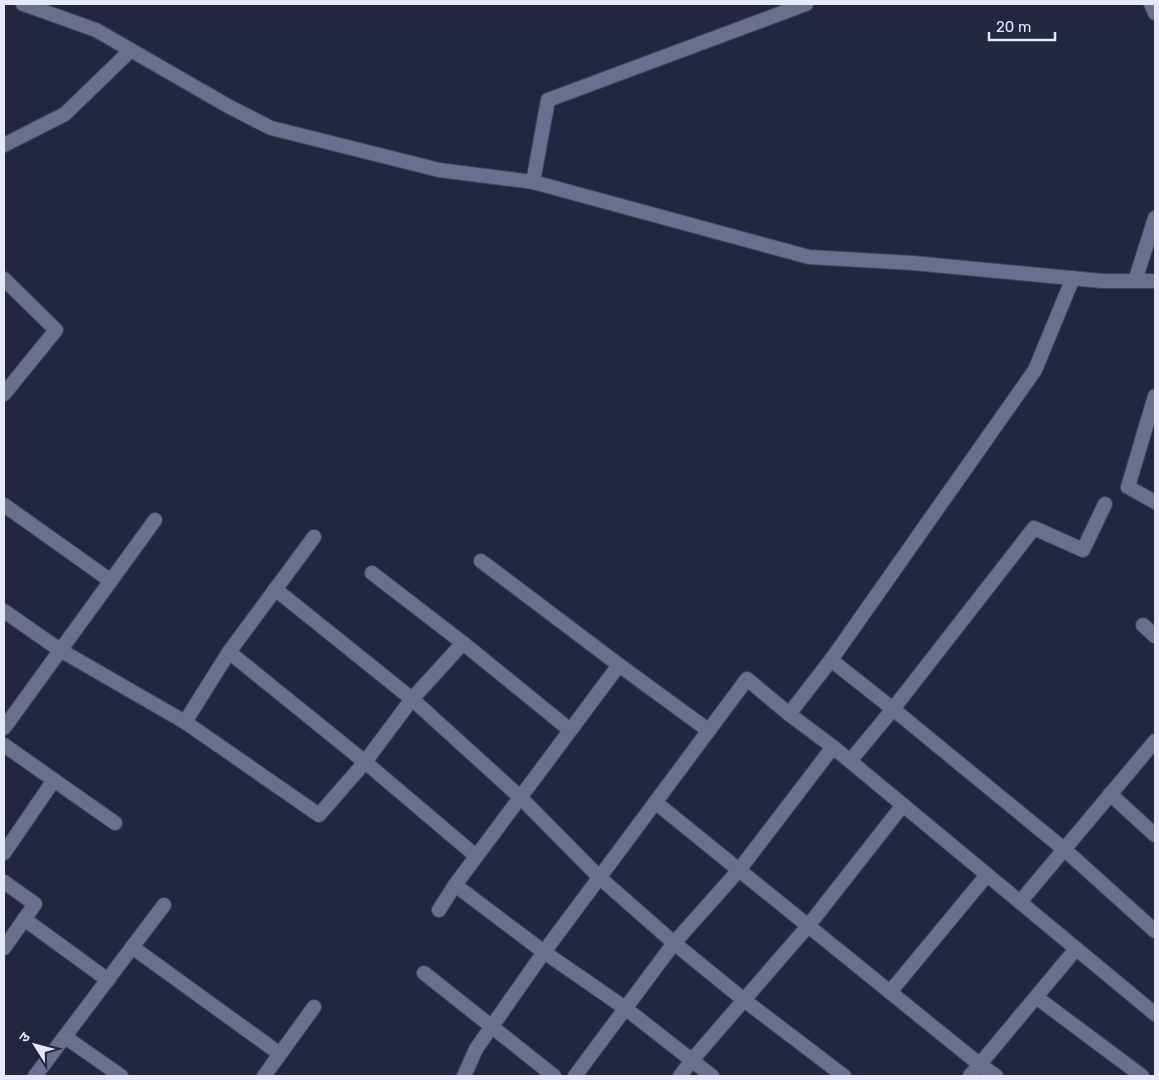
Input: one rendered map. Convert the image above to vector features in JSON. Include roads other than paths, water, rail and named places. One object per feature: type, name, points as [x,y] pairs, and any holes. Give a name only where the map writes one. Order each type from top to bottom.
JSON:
[{"type":"street","points":[[23,4],[96,30],[228,106],[271,128],[439,170],[533,182],[809,257],[913,262],[1102,281],[1155,281]]},
{"type":"street","points":[[533,182],[548,100],[806,4]]},
{"type":"street","points":[[1151,4],[1155,13]]},
{"type":"street","points":[[4,145],[65,114],[131,50]]},
{"type":"street","points":[[1135,281],[1155,218]]},
{"type":"street","points":[[789,714],[831,660],[1035,370],[1073,278]]},
{"type":"street","points":[[4,279],[56,330],[4,394]]},
{"type":"street","points":[[1155,396],[1128,487],[1155,502]]},
{"type":"street","points":[[850,761],[894,710],[1034,528],[1084,550],[1105,504]]},
{"type":"street","points":[[4,505],[111,581]]},
{"type":"street","points":[[4,728],[155,520]]},
{"type":"street","points":[[185,722],[229,652],[314,536]]},
{"type":"street","points":[[480,560],[708,730]]},
{"type":"street","points":[[372,573],[570,730]]},
{"type":"street","points":[[275,589],[412,699],[520,797],[600,877],[674,943],[744,1000],[844,1076]]},
{"type":"street","points":[[4,611],[60,650],[185,722],[320,815],[365,762],[412,699],[462,643]]},
{"type":"street","points":[[1142,626],[1155,636]]},
{"type":"street","points":[[229,652],[365,762],[476,856]]},
{"type":"street","points":[[831,660],[1065,850],[1155,931]]},
{"type":"street","points":[[439,910],[476,856],[619,665]]},
{"type":"street","points":[[464,1076],[476,1048],[544,952],[746,679],[833,747],[1155,1014]]},
{"type":"street","points":[[1020,902],[1155,741]]},
{"type":"street","points":[[4,745],[115,823]]},
{"type":"street","points":[[575,1076],[674,943],[739,870],[833,747]]},
{"type":"street","points":[[4,853],[54,780]]},
{"type":"street","points":[[1110,794],[1155,835]]},
{"type":"street","points":[[655,802],[996,1076]]},
{"type":"street","points":[[680,1076],[808,926],[903,805]]},
{"type":"street","points":[[890,992],[987,875]]},
{"type":"street","points":[[4,882],[35,904],[4,948]]},
{"type":"street","points":[[455,885],[544,952],[625,1008],[712,1076]]},
{"type":"street","points":[[35,1076],[164,905]]},
{"type":"street","points":[[24,919],[108,980]]},
{"type":"street","points":[[132,947],[280,1054]]},
{"type":"street","points":[[970,1076],[1076,949]]},
{"type":"street","points":[[424,973],[554,1076]]},
{"type":"street","points":[[1036,997],[1142,1076]]},
{"type":"street","points":[[264,1076],[314,1007]]},
{"type":"street","points":[[65,1037],[121,1076]]}]
